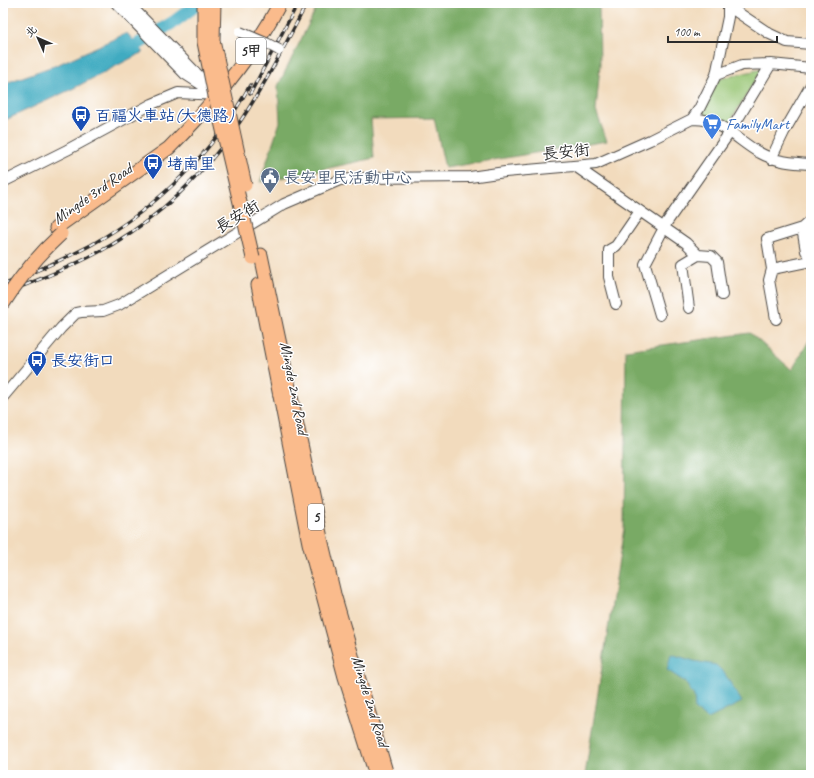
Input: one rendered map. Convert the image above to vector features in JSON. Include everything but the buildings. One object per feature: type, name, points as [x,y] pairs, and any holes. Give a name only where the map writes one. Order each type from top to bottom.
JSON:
[{"type":"main road","name":"Mingde 2nd Road","points":[[204,3],[204,42],[214,96],[257,257],[289,447],[309,543],[345,677],[376,775]]},
{"type":"main road","name":"Mingde 2nd Road","points":[[214,3],[213,40],[257,257],[329,572],[357,675],[387,775]]},
{"type":"main road","name":"Mingde 3rd Road","points":[[3,289],[22,261],[59,231],[169,148],[218,95],[240,67],[280,3]]},
{"type":"main road","name":"Mingde 3rd Road","points":[[3,304],[29,267],[59,231]]},
{"type":"street","points":[[116,3],[188,71],[218,95]]},
{"type":"street","points":[[128,3],[188,71]]},
{"type":"street","points":[[728,5],[770,34],[786,42],[811,44]]},
{"type":"street","name":"長安街","points":[[3,397],[61,328],[76,313],[103,311],[119,305],[284,204],[340,180],[363,178],[470,177],[505,172],[596,164],[650,140],[692,118],[699,109],[716,75],[728,17],[728,5]]},
{"type":"street","points":[[240,32],[279,50]]},
{"type":"street","points":[[716,75],[742,65],[771,64],[811,68]]},
{"type":"street","points":[[660,315],[645,264],[664,228],[730,132],[771,64]]},
{"type":"street","points":[[771,159],[784,132],[811,85]]},
{"type":"street","points":[[3,182],[152,104],[178,92],[218,95]]},
{"type":"street","points":[[692,118],[709,121],[730,132],[771,159],[784,162],[811,164]]},
{"type":"street","points":[[575,166],[686,243],[698,255]]},
{"type":"street","points":[[616,304],[609,277],[609,250],[616,246],[640,212]]},
{"type":"street","points":[[776,319],[769,280],[772,270],[767,240],[802,228],[811,220]]},
{"type":"street","points":[[802,228],[806,251],[811,257]]},
{"type":"street","points":[[689,308],[683,264],[698,255],[711,256],[717,262],[722,295]]},
{"type":"street","points":[[772,270],[811,262]]},
{"type":"green space","points":[[319,3],[599,3],[600,65],[596,111],[607,141],[445,168],[434,118],[371,119],[374,158],[260,182],[280,122],[278,86]]},
{"type":"green space","points":[[762,69],[726,128],[698,114],[719,79]]},
{"type":"green space","points":[[750,333],[792,370],[811,337],[811,775],[585,775],[624,528],[626,350]]},
{"type":"water","points":[[127,33],[143,52],[74,88],[3,121],[3,84],[59,64]]},
{"type":"water","points":[[671,654],[694,661],[716,665],[725,674],[742,702],[708,719],[695,710],[694,696],[685,682],[667,670]]},
{"type":"waterway","points":[[122,54],[175,21],[199,3]]},
{"type":"railway","points":[[250,94],[298,3]]},
{"type":"railway","points":[[3,294],[73,265],[100,252],[131,233],[148,220],[195,178],[223,146],[245,114],[273,67],[307,3]]},
{"type":"railway","points":[[3,285],[59,261],[91,245],[116,230],[139,213],[182,176],[202,155],[236,110],[250,85]]},
{"type":"place","name":"百福火車站(大德路)","points":[[81,132]]},
{"type":"place","name":"FamilyMart","points":[[712,140]]},
{"type":"place","name":"堵南里","points":[[153,180]]},
{"type":"place","name":"長安里民活動中心","points":[[270,194]]},
{"type":"place","name":"長安街口","points":[[37,377]]}]
